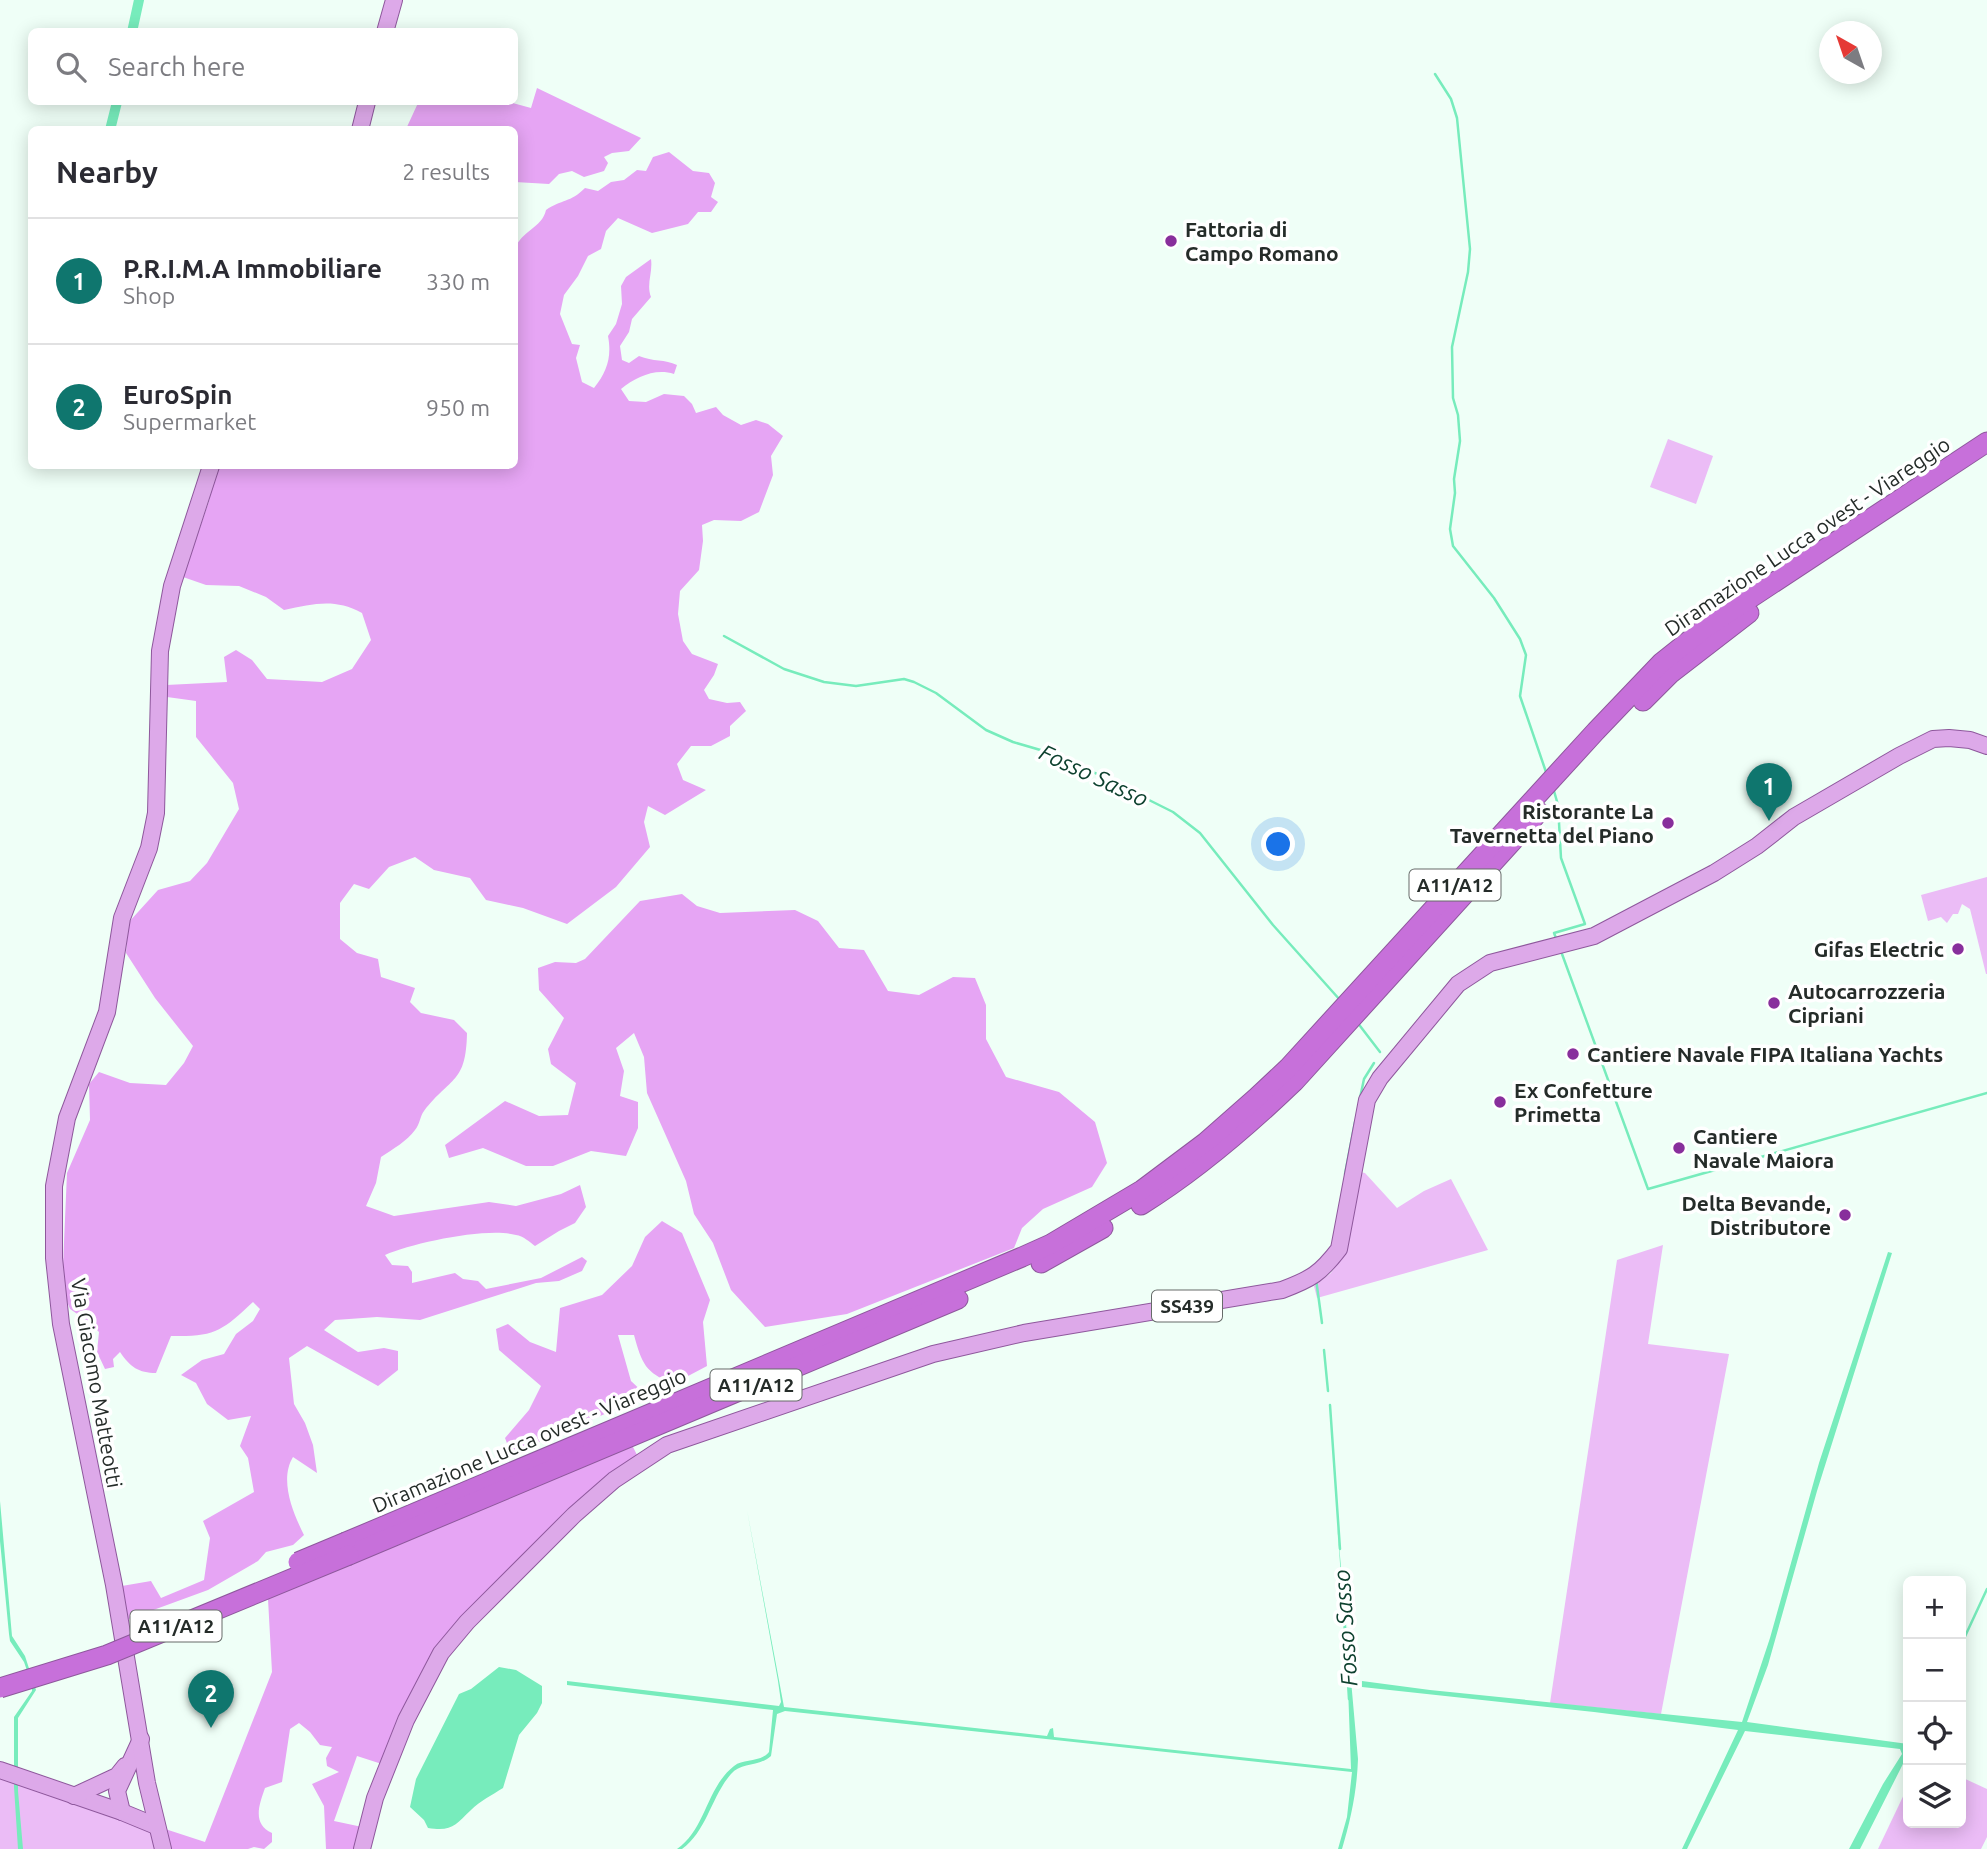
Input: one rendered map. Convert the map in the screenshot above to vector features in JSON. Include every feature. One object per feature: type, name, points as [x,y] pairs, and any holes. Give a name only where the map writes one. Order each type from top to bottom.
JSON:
[{"type":"highway","name":"Diramazione Lucca ovest - Viareggio","points":[[1711,633],[1965,472],[1983,450]]},
{"type":"highway","name":"Diramazione Lucca ovest - Viareggio","points":[[0,1675],[100,1643],[480,1499],[1027,1263],[1051,1244],[1142,1191],[1263,1111],[1294,1082],[1609,734],[1711,633],[1983,450]]},
{"type":"highway","name":"Diramazione Lucca ovest - Viareggio","points":[[0,1688],[107,1654],[348,1549],[490,1480],[1027,1263]]},
{"type":"main road","points":[[387,28],[394,0]]},
{"type":"main road","points":[[361,126],[366,105]]},
{"type":"main road","name":"Via Giacomo Matteotti","points":[[163,1849],[147,1783],[114,1585],[61,1324],[54,1258],[54,1186],[67,1118],[107,1012],[122,918],[149,848],[156,813],[160,651],[172,586],[210,469]]},
{"type":"main road","name":"SS439","points":[[362,1849],[375,1798],[406,1720],[441,1654],[467,1622],[574,1515],[614,1480],[667,1445],[933,1353],[1024,1332],[1282,1290],[1310,1279],[1327,1265],[1339,1249],[1367,1100],[1380,1078],[1458,984],[1490,963],[1594,936],[1714,873],[1757,846],[1794,817],[1933,739],[1970,740],[1987,746]]},
{"type":"main road","points":[[122,1812],[117,1791],[141,1739]]},
{"type":"main road","points":[[74,1796],[117,1776],[129,1761]]},
{"type":"main road","points":[[12,1774],[156,1826]]},
{"type":"main road","points":[[122,1812],[136,1805],[144,1795],[147,1783]]},
{"type":"shaded area","points":[[537,88],[641,138],[629,151],[604,157],[608,163],[604,171],[584,177],[572,171],[559,174],[549,184],[518,182],[518,126],[407,126],[417,105],[518,104],[531,108]]},
{"type":"shaded area","points":[[669,152],[693,171],[709,173],[715,183],[711,197],[718,202],[711,212],[698,212],[688,224],[652,233],[618,218],[606,231],[601,249],[588,256],[564,295],[560,314],[572,344],[580,345],[576,358],[582,382],[594,388],[607,364],[608,336],[616,324],[622,304],[621,286],[626,277],[651,259],[651,297],[632,319],[629,332],[620,346],[622,360],[629,363],[639,356],[677,365],[674,374],[660,372],[646,375],[621,389],[629,401],[646,402],[664,394],[684,396],[696,413],[716,407],[723,415],[741,425],[756,420],[768,424],[783,436],[771,456],[773,475],[759,512],[741,521],[714,520],[702,525],[699,570],[680,591],[678,614],[683,641],[692,654],[718,664],[704,690],[709,699],[727,703],[740,702],[746,711],[730,726],[730,736],[711,746],[691,746],[677,764],[683,780],[706,790],[665,815],[648,806],[644,822],[650,847],[616,887],[567,924],[523,908],[486,900],[470,878],[434,870],[415,857],[389,867],[369,889],[354,884],[340,903],[340,939],[357,953],[378,959],[381,977],[415,988],[410,1002],[421,1013],[454,1020],[467,1033],[464,1062],[460,1071],[424,1111],[412,1134],[381,1157],[376,1183],[366,1206],[394,1216],[489,1202],[516,1206],[561,1194],[580,1185],[586,1207],[575,1223],[535,1246],[519,1236],[487,1233],[431,1241],[385,1255],[392,1265],[408,1266],[412,1272],[412,1283],[455,1273],[463,1279],[478,1281],[486,1289],[541,1278],[582,1257],[587,1261],[582,1271],[559,1281],[536,1283],[420,1320],[377,1317],[335,1320],[324,1330],[358,1352],[384,1348],[398,1351],[398,1370],[378,1386],[307,1346],[289,1358],[294,1404],[313,1445],[317,1473],[293,1457],[289,1466],[289,1496],[304,1535],[293,1545],[266,1552],[258,1561],[208,1590],[126,1620],[125,1600],[116,1587],[151,1581],[161,1598],[204,1580],[210,1538],[203,1521],[254,1492],[248,1458],[240,1446],[251,1416],[228,1420],[207,1404],[196,1383],[181,1375],[202,1360],[224,1354],[236,1334],[253,1321],[260,1309],[253,1302],[217,1330],[198,1335],[171,1336],[156,1373],[135,1368],[120,1352],[113,1359],[114,1367],[105,1369],[97,1352],[99,1332],[70,1309],[62,1289],[67,1173],[90,1120],[89,1084],[99,1072],[130,1083],[166,1085],[184,1063],[193,1046],[155,998],[126,953],[128,923],[158,890],[190,881],[207,863],[239,809],[233,783],[196,737],[196,701],[167,697],[166,685],[227,682],[224,657],[236,650],[252,660],[267,679],[322,682],[352,669],[371,640],[362,613],[352,608],[324,604],[284,610],[266,597],[239,586],[206,585],[183,577],[209,501],[216,469],[518,469],[518,243],[540,221],[546,210],[585,188],[598,191],[611,182],[624,180],[637,170],[646,171],[653,157]]},
{"type":"shaded area","points":[[1668,439],[1713,456],[1696,504],[1650,487]]},
{"type":"shaded area","points":[[1987,877],[1986,974],[1970,909],[1962,904],[1958,914],[1953,914],[1947,923],[1941,917],[1928,921],[1921,895]]},
{"type":"shaded area","points":[[682,894],[697,906],[720,913],[795,910],[818,921],[839,948],[864,950],[888,991],[919,995],[953,977],[975,978],[986,1005],[986,1039],[1006,1077],[1059,1092],[1095,1122],[1107,1163],[1092,1187],[1043,1209],[1022,1228],[1014,1248],[847,1314],[765,1327],[731,1290],[713,1243],[694,1214],[686,1181],[647,1093],[644,1057],[634,1033],[616,1048],[624,1071],[620,1096],[638,1102],[638,1128],[626,1156],[591,1151],[553,1166],[526,1166],[483,1148],[449,1158],[445,1145],[505,1101],[539,1116],[568,1115],[576,1083],[551,1064],[548,1049],[564,1018],[539,990],[538,968],[555,962],[576,963],[585,959],[640,901]]},
{"type":"shaded area","points":[[1360,1172],[1365,1173],[1397,1208],[1424,1191],[1451,1179],[1488,1250],[1317,1298],[1314,1286],[1331,1273],[1346,1251]]},
{"type":"shaded area","points":[[662,1221],[682,1233],[710,1300],[703,1322],[707,1366],[673,1384],[646,1366],[634,1335],[618,1335],[631,1381],[647,1396],[511,1454],[505,1438],[529,1410],[541,1386],[499,1350],[496,1329],[508,1324],[530,1342],[556,1352],[560,1308],[602,1295],[632,1266],[645,1237]]},
{"type":"shaded area","points":[[1663,1245],[1648,1344],[1729,1354],[1661,1714],[1550,1703],[1617,1260]]},
{"type":"shaded area","points":[[632,1445],[641,1463],[467,1622],[388,1766],[357,1756],[334,1821],[367,1828],[362,1849],[326,1849],[324,1806],[312,1784],[339,1772],[327,1766],[326,1758],[332,1747],[320,1745],[299,1723],[290,1729],[282,1782],[265,1788],[261,1801],[259,1819],[272,1833],[272,1842],[264,1849],[163,1849],[156,1826],[205,1842],[272,1672],[268,1599]]},
{"type":"shaded area","points":[[0,1769],[156,1826],[163,1849],[0,1849]]},
{"type":"shaded area","points":[[1966,1779],[1987,1789],[1987,1837],[1981,1849],[1878,1849],[1903,1796],[1903,1828],[1966,1828]]},
{"type":"water","points":[[1888,1252],[1892,1253],[1817,1491],[1768,1665],[1747,1722],[1903,1743],[1903,1764],[1860,1849],[1849,1849],[1902,1754],[1900,1749],[1745,1731],[1687,1849],[1682,1849],[1738,1730],[1362,1687],[1362,1681],[1742,1722],[1770,1638],[1819,1463]]},
{"type":"water","points":[[0,1501],[12,1636],[25,1656],[36,1690],[18,1718],[18,1791],[23,1849],[18,1849],[14,1787],[14,1717],[32,1691],[32,1685],[24,1662],[10,1641],[0,1541]]},
{"type":"water","points":[[747,1510],[784,1707],[1047,1736],[1053,1728],[1054,1737],[1351,1769],[1347,1660],[1337,1522],[1358,1759],[1353,1804],[1342,1849],[1338,1849],[1347,1817],[1352,1772],[785,1711],[777,1714],[771,1756],[735,1770],[724,1783],[697,1833],[682,1849],[677,1849],[694,1831],[717,1785],[725,1775],[734,1766],[761,1758],[769,1752],[773,1710],[567,1685],[567,1681],[779,1706],[781,1702],[778,1681]]},
{"type":"water","points":[[499,1667],[516,1670],[542,1686],[542,1703],[519,1735],[503,1788],[478,1804],[452,1826],[443,1829],[428,1828],[424,1820],[410,1807],[416,1779],[459,1694],[471,1689]]},
{"type":"waterway","points":[[133,28],[139,0]]},
{"type":"waterway","points":[[1435,74],[1451,99],[1457,118],[1470,249],[1468,272],[1452,347],[1453,398],[1458,415],[1460,441],[1450,529],[1453,546],[1494,598],[1520,639],[1526,655],[1520,696],[1546,772]]},
{"type":"waterway","points":[[111,126],[116,105]]},
{"type":"waterway","name":"Fosso Sasso","points":[[724,636],[784,669],[824,682],[856,686],[904,679],[914,682],[936,693],[986,730],[1013,742],[1061,756],[1173,812],[1200,833],[1273,925],[1340,1000]]},
{"type":"waterway","points":[[1554,791],[1558,805],[1561,858],[1585,924],[1554,933],[1556,938]]},
{"type":"waterway","points":[[1562,954],[1648,1189],[1987,1093]]},
{"type":"waterway","name":"Fosso Sasso","points":[[1357,1022],[1380,1052]]},
{"type":"waterway","name":"Fosso Sasso","points":[[1360,1098],[1364,1079],[1374,1063]]},
{"type":"waterway","name":"Fosso Sasso","points":[[1345,1174],[1355,1122]]},
{"type":"waterway","name":"Fosso Sasso","points":[[1316,1279],[1322,1323]]},
{"type":"waterway","name":"Fosso Sasso","points":[[1324,1350],[1328,1391]]},
{"type":"waterway","name":"Fosso Sasso","points":[[1330,1405],[1340,1549]]},
{"type":"waterway","points":[[1964,1639],[1987,1589]]},
{"type":"waterway","name":"Fosso Sasso","points":[[1344,1618],[1349,1699]]},
{"type":"place","name":"Fattoria di Campo Romano","points":[[1171,241]]},
{"type":"place","name":"P.R.I.M.A Immobiliare","points":[[1769,821]]},
{"type":"place","name":"Ristorante La Tavernetta del Piano","points":[[1668,823]]},
{"type":"place","name":"Gifas Electric","points":[[1958,949]]},
{"type":"place","name":"Autocarrozzeria Cipriani","points":[[1774,1003]]},
{"type":"place","name":"Cantiere Navale FIPA Italiana Yachts","points":[[1573,1054]]},
{"type":"place","name":"Ex Confetture Primetta","points":[[1500,1102]]},
{"type":"place","name":"Cantiere Navale Maiora","points":[[1679,1148]]},
{"type":"place","name":"Delta Bevande, Distributore","points":[[1845,1215]]},
{"type":"place","name":"EuroSpin","points":[[211,1728]]}]
